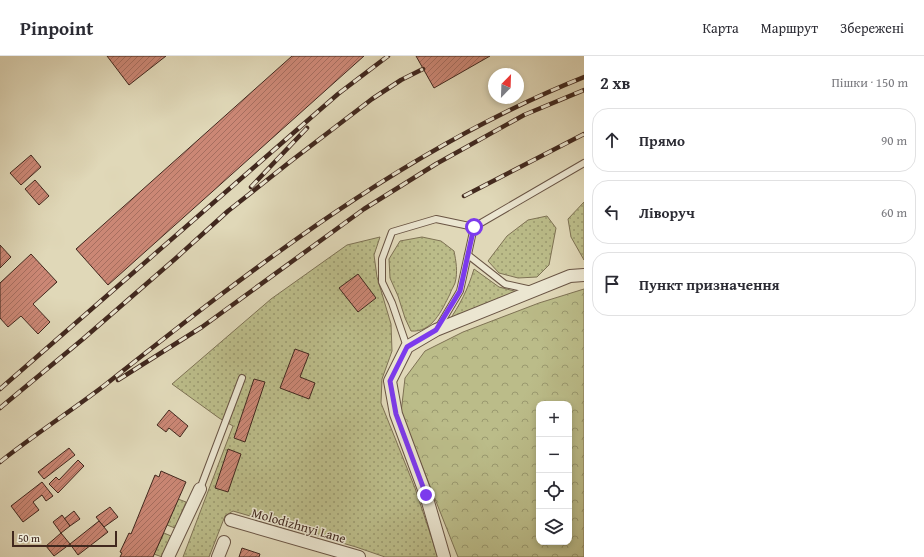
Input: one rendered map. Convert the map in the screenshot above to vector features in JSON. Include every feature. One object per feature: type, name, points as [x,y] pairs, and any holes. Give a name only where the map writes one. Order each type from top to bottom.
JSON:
[{"type":"street","points":[[444,557],[426,495],[396,414],[390,381],[407,347],[436,330],[536,291],[570,276],[584,275]]},
{"type":"street","points":[[168,557],[200,489]]},
{"type":"street","name":"Molodizhnyi Lane","points":[[231,520],[360,557]]},
{"type":"street","points":[[218,557],[224,542]]},
{"type":"lane","points":[[407,347],[392,303],[382,282],[382,259],[392,232],[436,219],[474,227],[584,163]]},
{"type":"lane","points":[[436,330],[460,291],[474,227]]},
{"type":"lane","points":[[468,255],[505,284],[536,291]]},
{"type":"lane","points":[[200,489],[242,378]]},
{"type":"green space","points":[[584,202],[584,260],[571,237],[568,219]]},
{"type":"green space","points":[[547,216],[556,228],[549,265],[537,277],[518,278],[499,273],[488,261],[507,236],[528,220]]},
{"type":"green space","points":[[380,237],[374,255],[377,277],[391,324],[392,351],[382,379],[381,403],[415,488],[438,557],[385,557],[233,511],[225,516],[209,557],[183,557],[233,426],[219,418],[172,384],[271,299],[347,245]]},
{"type":"green space","points":[[422,237],[441,241],[454,251],[456,275],[455,283],[440,313],[425,328],[418,331],[411,331],[390,278],[389,259],[400,241]]},
{"type":"green space","points":[[474,269],[499,287],[518,292],[448,322],[463,297]]},
{"type":"green space","points":[[584,289],[584,557],[458,557],[401,413],[405,378],[425,351],[463,332],[539,303]]},
{"type":"green space","points":[[178,499],[186,502],[175,528],[167,525]]},
{"type":"green space","points":[[164,533],[171,536],[162,557],[154,554]]},
{"type":"building","points":[[107,56],[166,56],[129,85]]},
{"type":"building","points":[[292,56],[364,56],[108,285],[76,249]]},
{"type":"building","points":[[416,56],[490,56],[434,88]]},
{"type":"building","points":[[31,155],[41,167],[21,185],[10,173]]},
{"type":"building","points":[[35,180],[49,196],[39,205],[25,189]]},
{"type":"building","points":[[0,245],[11,257],[0,268]]},
{"type":"building","points":[[31,254],[57,282],[33,304],[50,322],[38,334],[21,316],[8,327],[0,318],[0,283]]},
{"type":"building","points":[[358,274],[376,298],[358,312],[339,288]]},
{"type":"building","points":[[295,349],[309,354],[300,377],[315,383],[309,399],[280,388]]},
{"type":"building","points":[[254,379],[265,382],[245,442],[234,438]]},
{"type":"building","points":[[169,410],[188,426],[180,437],[169,428],[166,432],[157,425]]},
{"type":"building","points":[[69,448],[75,455],[44,479],[38,472]]},
{"type":"building","points":[[228,449],[241,454],[228,492],[215,488]]},
{"type":"building","points":[[78,460],[84,466],[58,493],[49,484],[56,477],[59,480]]},
{"type":"building","points":[[161,471],[186,482],[153,557],[120,557],[122,553],[120,552],[129,533],[131,534],[155,475],[159,477]]},
{"type":"building","points":[[42,482],[53,496],[46,501],[42,495],[33,502],[39,510],[23,522],[11,506]]},
{"type":"building","points":[[110,507],[118,517],[104,527],[96,517]]},
{"type":"building","points":[[74,511],[80,519],[70,526],[64,519]]},
{"type":"building","points":[[62,515],[70,526],[61,533],[53,522]]},
{"type":"building","points":[[99,521],[108,532],[78,555],[70,544]]},
{"type":"building","points":[[61,533],[70,544],[54,556],[46,546]]},
{"type":"building","points":[[242,548],[260,554],[259,557],[239,557]]},
{"type":"railway","points":[[0,389],[338,94],[388,56]]},
{"type":"railway","points":[[0,408],[83,339],[228,211],[372,99],[401,80],[423,69]]},
{"type":"railway","points":[[0,462],[105,385],[275,254],[334,213],[455,138],[518,106],[584,77]]},
{"type":"railway","points":[[118,380],[202,327],[364,209],[436,164],[524,115],[584,90]]},
{"type":"railway","points":[[251,187],[307,128]]},
{"type":"railway","points":[[464,196],[584,134]]},
{"type":"route","points":[[426,495],[396,414],[390,381],[407,347],[436,330],[460,291],[474,227]]}]
